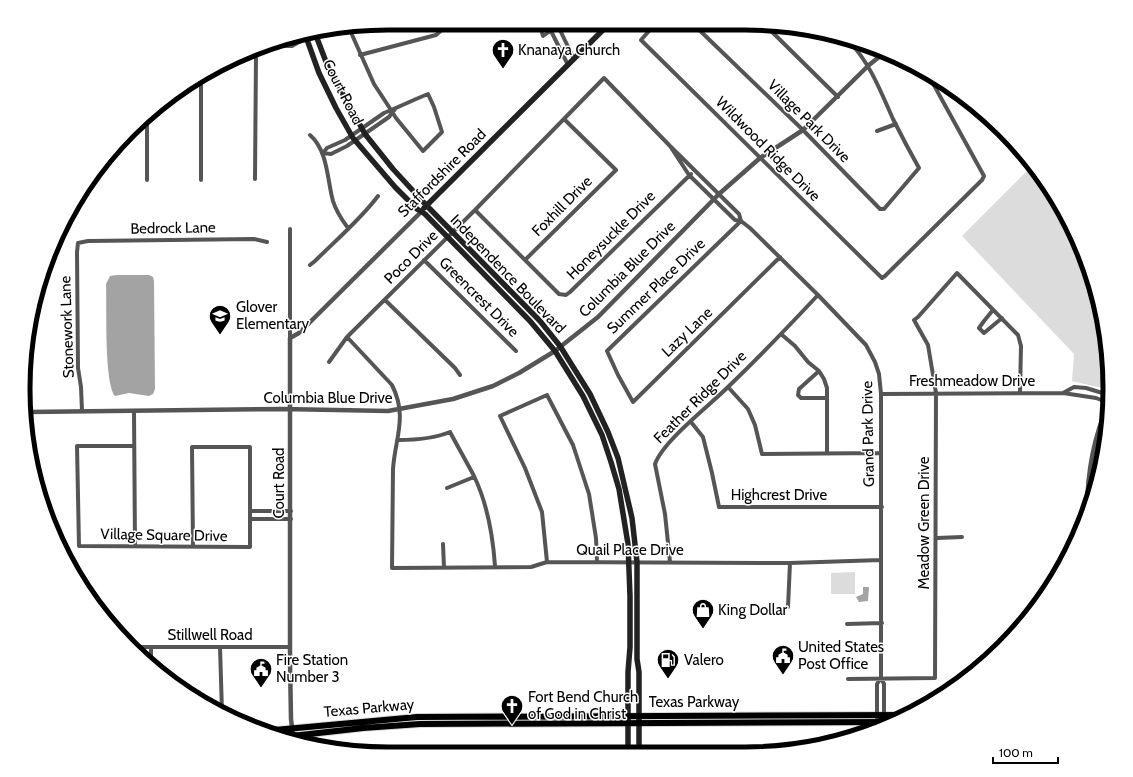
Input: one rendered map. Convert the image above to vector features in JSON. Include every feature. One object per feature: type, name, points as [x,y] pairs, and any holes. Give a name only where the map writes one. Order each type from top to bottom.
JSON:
[{"type":"main road","name":"Staffordshire Road","points":[[421,212],[603,30]]},
{"type":"main road","name":"Court Road","points":[[316,38],[328,67],[365,134]]},
{"type":"main road","name":"Court Road","points":[[306,40],[319,73],[353,138]]},
{"type":"main road","name":"Independence Boulevard","points":[[365,134],[389,164],[427,206],[540,321],[560,346],[581,378],[599,414],[618,458],[626,487],[632,518],[636,562],[637,645],[639,672],[639,747]]},
{"type":"main road","name":"Independence Boulevard","points":[[353,138],[395,187],[447,236],[530,321],[555,351],[576,383],[593,416],[611,462],[625,519],[629,562],[630,647],[628,672],[628,747]]},
{"type":"main road","points":[[502,291],[507,287]]},
{"type":"main road","points":[[593,416],[599,414]]},
{"type":"main road","points":[[618,489],[626,487]]},
{"type":"main road","points":[[630,647],[637,645]]},
{"type":"main road","points":[[737,722],[741,718],[747,718],[751,715]]},
{"type":"main road","points":[[794,722],[797,718],[804,718],[807,715]]},
{"type":"main road","name":"Texas Parkway","points":[[278,730],[417,717],[892,715]]},
{"type":"main road","points":[[504,722],[509,719],[515,719],[518,716]]},
{"type":"main road","name":"Texas Parkway","points":[[298,735],[413,724],[504,722],[794,722],[871,724]]},
{"type":"street","points":[[360,55],[436,35],[440,30]]},
{"type":"street","points":[[541,30],[543,36],[551,31],[568,64]]},
{"type":"street","points":[[561,30],[574,59]]},
{"type":"street","name":"Wildwood Ridge Drive","points":[[650,30],[641,40],[882,278],[886,276],[982,180],[984,176],[933,83]]},
{"type":"street","name":"Village Park Drive","points":[[699,30],[803,130],[880,209],[884,209],[919,168],[896,124]]},
{"type":"street","points":[[771,31],[838,97]]},
{"type":"street","points":[[323,153],[331,154],[347,146],[361,129],[384,113],[393,111],[428,94],[442,132],[423,151],[407,132],[393,111],[374,84],[351,32]]},
{"type":"street","points":[[283,46],[292,46],[298,42]]},
{"type":"street","points":[[855,47],[868,65],[896,124],[877,131]]},
{"type":"street","points":[[255,179],[256,55]]},
{"type":"street","name":"Columbia Blue Drive","points":[[31,412],[290,410],[365,412],[400,410],[453,399],[493,386],[519,373],[555,351],[598,317],[719,194],[760,158],[803,130],[838,97],[868,65],[880,56]]},
{"type":"street","name":"Grand Park Drive","points":[[565,120],[604,78],[670,146],[740,214],[741,221]]},
{"type":"street","points":[[201,83],[201,180]]},
{"type":"street","points":[[323,153],[327,148],[345,140],[365,134],[389,117],[393,111]]},
{"type":"street","name":"Foxhill Drive","points":[[525,260],[616,170],[565,120]]},
{"type":"street","name":"Poco Drive","points":[[329,362],[347,338],[447,236],[476,210],[565,120]]},
{"type":"street","points":[[147,124],[147,180]]},
{"type":"street","points":[[310,135],[318,144],[323,153],[333,201],[336,209],[348,228]]},
{"type":"street","name":"Grand Park Drive","points":[[670,146],[689,175],[735,220],[741,221],[780,257],[818,295],[866,345],[875,362],[879,374],[881,394],[881,678],[884,684],[885,719]]},
{"type":"street","name":"Honeysuckle Drive","points":[[525,260],[559,294],[566,295],[695,170]]},
{"type":"street","points":[[310,265],[370,206],[378,196]]},
{"type":"street","points":[[476,210],[525,260]]},
{"type":"street","name":"Staffordshire Road","points":[[290,338],[299,333],[421,212]]},
{"type":"street","name":"Summer Place Drive","points":[[618,375],[607,351],[741,221]]},
{"type":"street","name":"Court Road","points":[[290,229],[290,647],[293,734]]},
{"type":"street","name":"Bedrock Lane","points":[[78,243],[88,241],[254,239],[268,242]]},
{"type":"street","name":"Stonework Lane","points":[[78,243],[78,361],[82,411]]},
{"type":"street","name":"Lazy Lane","points":[[618,375],[633,402],[780,257]]},
{"type":"street","name":"Greencrest Drive","points":[[424,260],[516,351]]},
{"type":"street","name":"Meadow Green Drive","points":[[881,678],[935,678],[937,538],[936,392],[928,345],[914,320],[957,273],[993,310]]},
{"type":"street","name":"Feather Ridge Drive","points":[[670,562],[665,514],[654,464],[657,456],[781,334],[818,295]]},
{"type":"street","points":[[385,300],[455,368],[460,376]]},
{"type":"street","points":[[1002,318],[984,332],[979,328],[993,310],[1002,318],[1018,335],[1021,346],[1020,393]]},
{"type":"street","points":[[781,334],[795,346],[808,362],[819,371],[824,379],[827,388],[827,453]]},
{"type":"street","points":[[347,338],[392,385],[400,410],[398,440],[430,438],[450,432],[474,477],[491,529],[495,566]]},
{"type":"street","points":[[819,371],[800,389],[798,395],[801,398],[826,398]]},
{"type":"street","points":[[728,387],[748,409],[755,425],[762,454],[881,453]]},
{"type":"street","name":"Freshmeadow Drive","points":[[1063,393],[1074,387],[1086,388],[1103,394]]},
{"type":"street","name":"Freshmeadow Drive","points":[[881,394],[936,392],[1063,393],[1096,398],[1102,401]]},
{"type":"street","points":[[547,562],[542,512],[525,468],[500,416],[547,395],[573,445],[589,494],[596,538],[597,562]]},
{"type":"street","points":[[134,410],[136,546]]},
{"type":"street","name":"Highcrest Drive","points":[[691,422],[703,437],[719,507],[882,507]]},
{"type":"street","points":[[1088,492],[1092,455],[1101,422]]},
{"type":"street","name":"Quail Place Drive","points":[[398,440],[394,454],[393,470],[392,568],[495,566],[531,567],[547,562],[790,563],[881,560]]},
{"type":"street","name":"Village Square Drive","points":[[134,446],[77,446],[79,546],[250,548],[250,519]]},
{"type":"street","points":[[193,547],[192,447],[250,447],[250,519],[291,519]]},
{"type":"street","points":[[447,488],[474,477]]},
{"type":"street","points":[[250,511],[291,511]]},
{"type":"street","points":[[937,538],[962,537]]},
{"type":"street","points":[[443,544],[444,568]]},
{"type":"street","points":[[788,607],[790,563]]},
{"type":"street","points":[[847,624],[882,623]]},
{"type":"street","name":"Stillwell Road","points":[[140,647],[290,647]]},
{"type":"street","points":[[151,647],[151,657]]},
{"type":"street","points":[[220,647],[222,706]]},
{"type":"street","points":[[848,679],[881,678]]},
{"type":"street","name":"Grand Park Drive","points":[[877,722],[877,684],[881,678]]},
{"type":"shaded area","points":[[1029,169],[1055,209],[1076,251],[1084,273],[1091,296],[1100,342],[1103,388],[1072,381],[1074,354],[962,236]]},
{"type":"shaded area","points":[[149,275],[153,277],[155,389],[153,394],[149,396],[129,393],[115,396],[111,388],[107,343],[106,284],[110,276]]},
{"type":"shaded area","points":[[855,572],[855,594],[831,594],[831,573]]},
{"type":"shaded area","points":[[863,587],[869,587],[868,601],[859,602],[856,597],[863,594]]},
{"type":"place","name":"Knanaya Church","points":[[503,70]]},
{"type":"place","name":"Glover Elementary","points":[[220,336]]},
{"type":"place","name":"King Dollar","points":[[703,630]]},
{"type":"place","name":"United States Post Office","points":[[783,676]]},
{"type":"place","name":"Valero","points":[[668,680]]},
{"type":"place","name":"Fire Station Number 3","points":[[261,688]]},
{"type":"place","name":"Fort Bend Church of God in Christ","points":[[512,726]]}]
